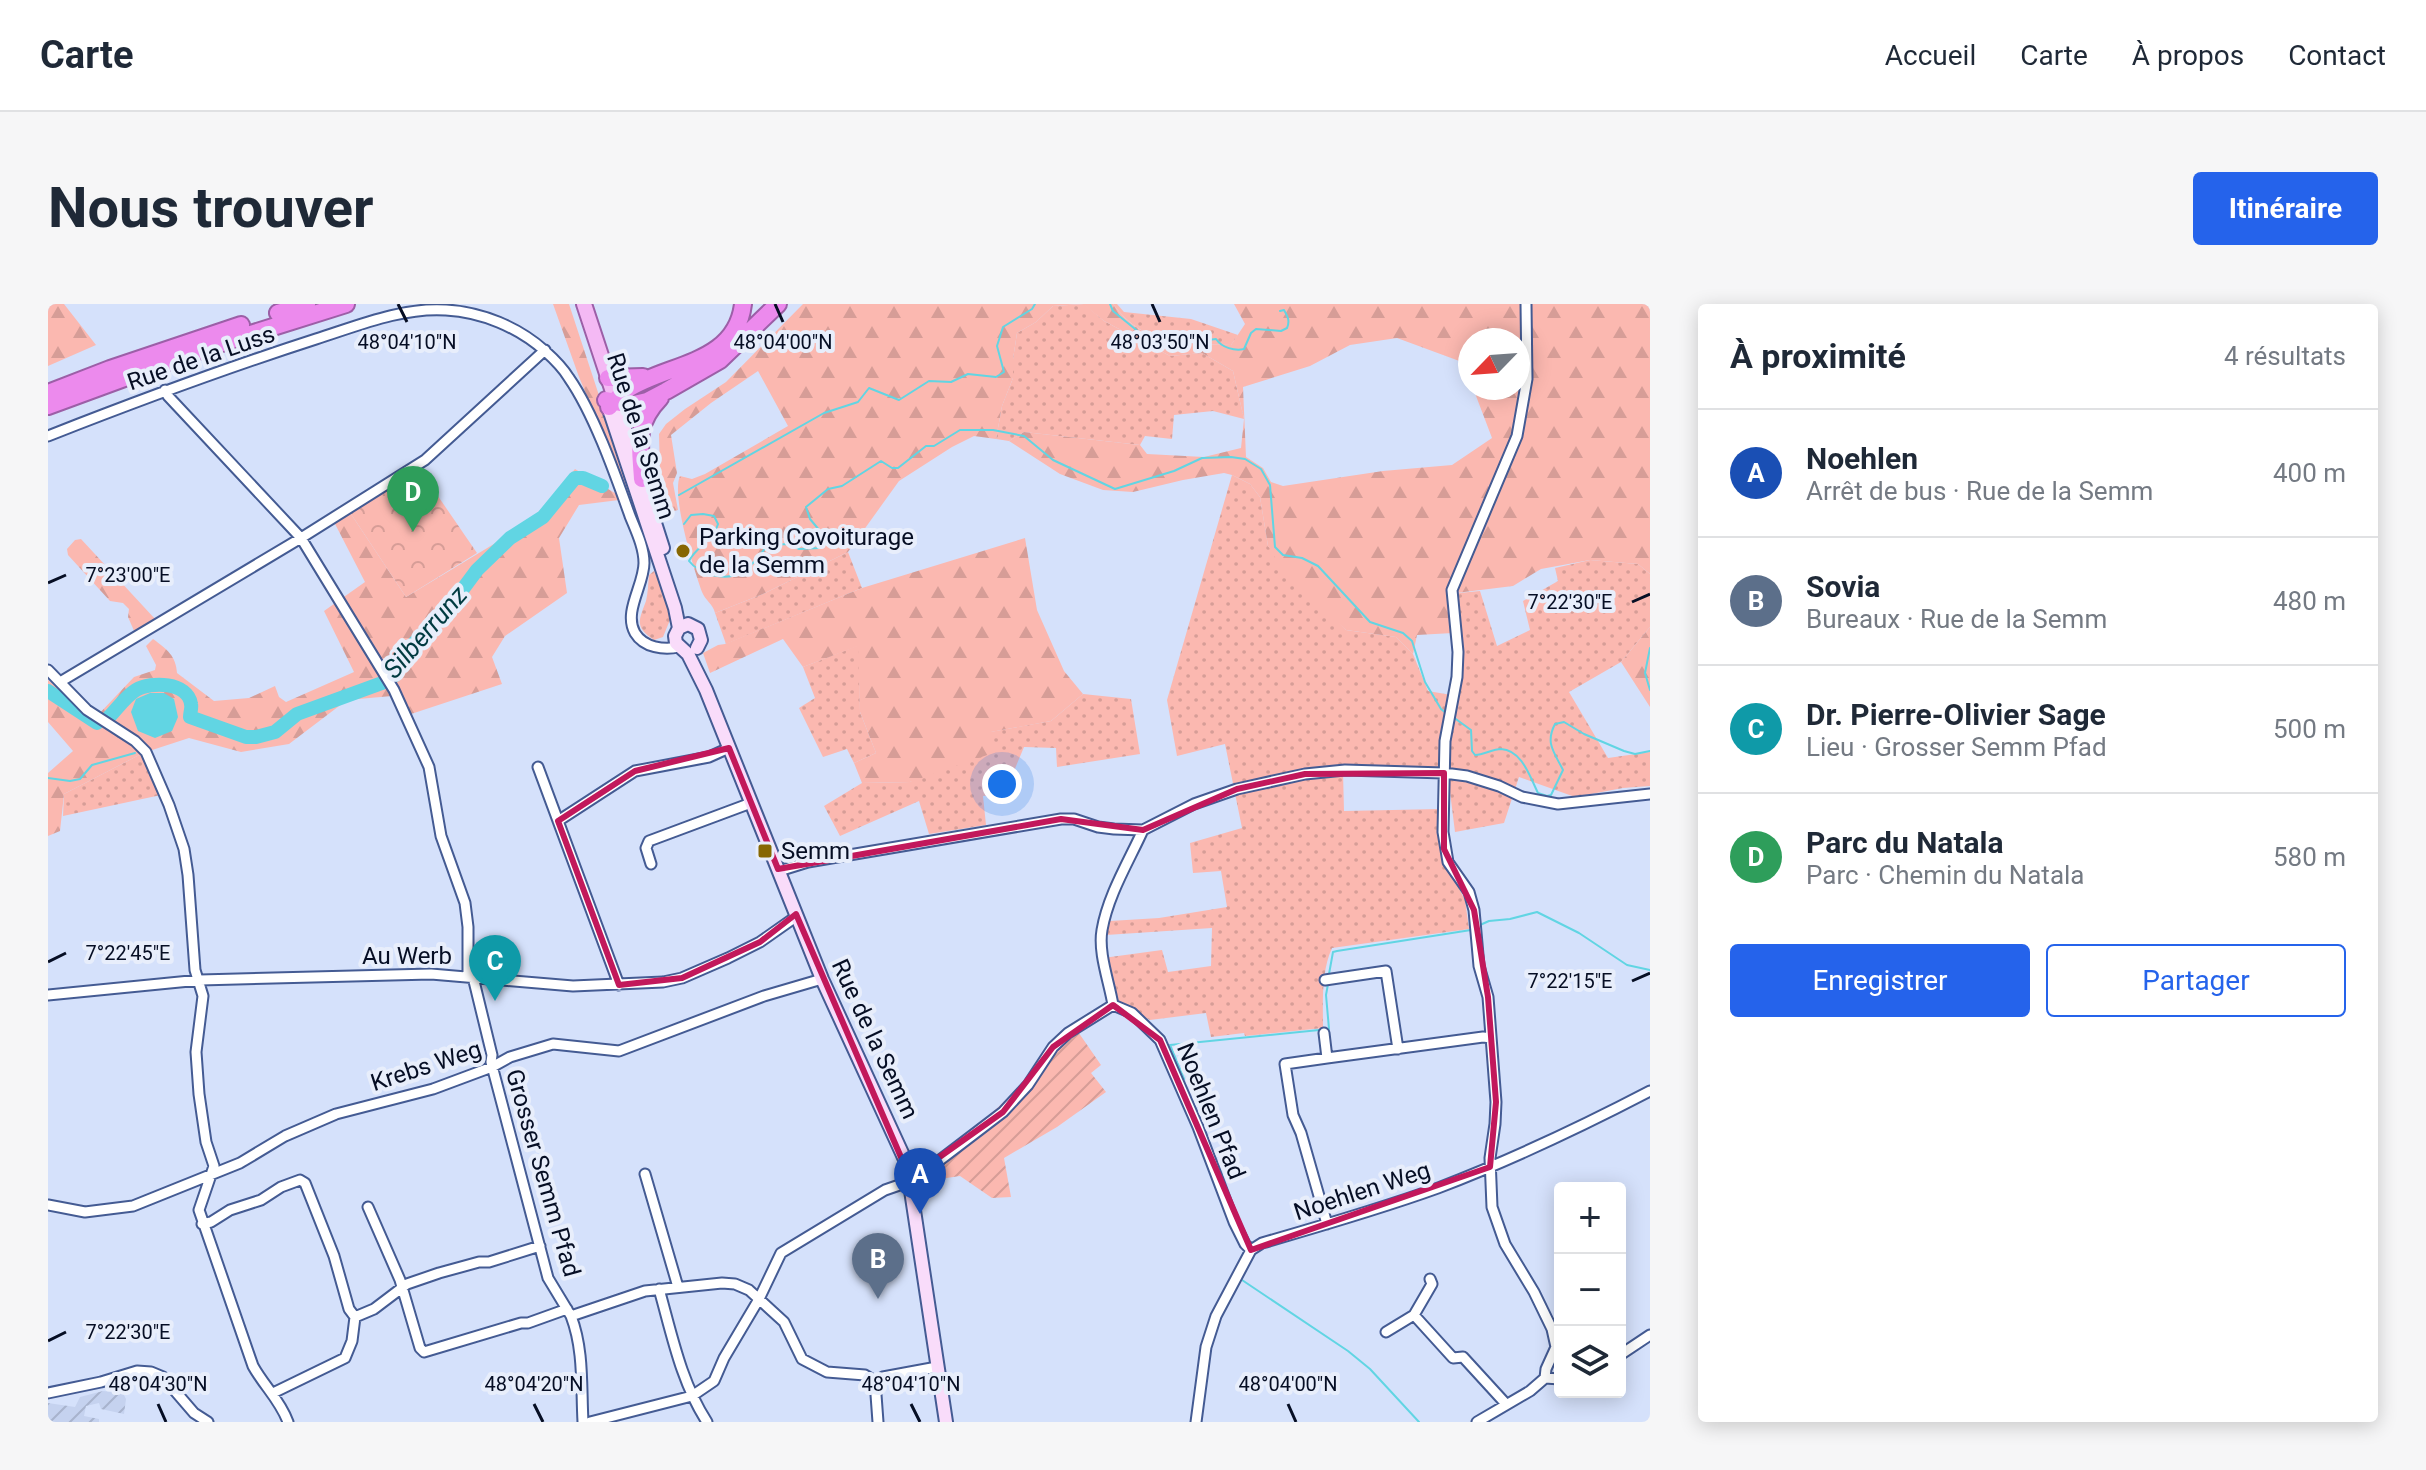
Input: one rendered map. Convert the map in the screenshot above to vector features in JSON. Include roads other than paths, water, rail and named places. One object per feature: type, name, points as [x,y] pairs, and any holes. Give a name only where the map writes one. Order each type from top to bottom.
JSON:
[{"type":"highway","points":[[259,319],[282,304]]},
{"type":"highway","points":[[48,393],[110,369],[307,304]]},
{"type":"highway","points":[[48,406],[206,348],[346,304]]},
{"type":"highway","points":[[610,403],[629,388],[715,352],[738,326],[743,304]]},
{"type":"highway","points":[[610,403],[630,405],[647,401],[720,360],[778,304]]},
{"type":"highway","points":[[608,378],[628,379],[664,372]]},
{"type":"highway","points":[[642,479],[639,434],[642,421],[666,391]]},
{"type":"main road","name":"Rue de la Semm","points":[[575,304],[610,403],[681,628]]},
{"type":"main road","name":"Rue de la Semm","points":[[584,304],[608,378],[610,403],[642,479],[681,628]]},
{"type":"main road","points":[[695,626],[701,640],[687,648],[675,640],[681,628],[695,626]]},
{"type":"main road","name":"Rue de la Semm","points":[[687,648],[822,979],[898,1141],[910,1179],[946,1422]]},
{"type":"street","points":[[1526,304],[1527,379],[1517,436],[1452,590],[1458,652],[1444,773],[1444,849],[1448,862],[1469,892],[1474,910],[1479,966],[1488,997],[1496,1102],[1490,1167],[1492,1207],[1498,1229],[1554,1328]]},
{"type":"street","name":"Rue de la Luss","points":[[48,436],[165,390],[372,322],[418,310],[473,314],[503,323],[545,350],[576,389],[616,478],[645,561],[631,617],[632,625],[642,641],[652,647],[661,647]]},
{"type":"street","points":[[60,682],[425,460],[545,350]]},
{"type":"street","name":"Grosser Semm Pfad","points":[[165,390],[301,538],[384,672],[429,767],[441,836],[465,903],[470,976],[492,1055],[492,1067],[548,1278],[569,1313],[580,1352],[583,1422]]},
{"type":"street","points":[[661,647],[681,628]]},
{"type":"street","points":[[661,647],[687,648]]},
{"type":"street","points":[[48,670],[87,710],[135,741],[146,752],[155,768],[184,849],[195,970],[203,996],[196,1052],[202,1120],[214,1166],[199,1210],[253,1366],[262,1384],[282,1406],[288,1422]]},
{"type":"street","points":[[558,821],[635,771],[709,757],[729,748]]},
{"type":"street","points":[[538,767],[619,985]]},
{"type":"street","points":[[779,871],[802,863],[1059,820],[1074,819],[1098,827],[1143,830],[1194,804],[1237,789],[1345,770],[1467,776],[1522,797],[1558,804],[1650,794]]},
{"type":"street","points":[[651,864],[646,848],[649,841],[751,803]]},
{"type":"street","points":[[590,1422],[692,1396],[714,1381],[781,1253],[885,1190],[923,1173],[1003,1112],[1028,1085],[1053,1047],[1087,1020],[1113,1005],[1102,948],[1102,930],[1113,896],[1143,830]]},
{"type":"street","name":"Au Werb","points":[[48,995],[200,980],[431,974],[546,985],[646,985],[682,978],[760,942],[797,916]]},
{"type":"street","points":[[1325,980],[1386,971],[1398,1049]]},
{"type":"street","name":"Krebs Weg","points":[[48,1205],[85,1212],[133,1206],[240,1163],[285,1136],[336,1114],[433,1089],[510,1057],[553,1044],[619,1051],[764,996],[822,979]]},
{"type":"street","name":"Noehlen Pfad","points":[[1113,1005],[1132,1013],[1160,1040],[1198,1127],[1234,1222],[1251,1250]]},
{"type":"street","points":[[1324,1033],[1327,1058]]},
{"type":"street","points":[[1327,1224],[1293,1115],[1285,1064],[1491,1038]]},
{"type":"street","name":"Noehlen Weg","points":[[1251,1250],[1262,1243],[1390,1205],[1490,1167],[1589,1123],[1650,1091]]},
{"type":"street","points":[[645,1174],[678,1287]]},
{"type":"street","points":[[202,1224],[230,1210],[261,1200],[292,1182],[300,1180],[305,1183],[334,1256],[349,1309],[355,1317],[352,1341],[345,1358],[273,1393]]},
{"type":"street","points":[[368,1207],[402,1287],[420,1348],[424,1352],[645,1291],[722,1283],[749,1290],[784,1322],[802,1359],[827,1372],[865,1375],[875,1381]]},
{"type":"street","points":[[355,1317],[374,1309],[402,1287],[439,1273],[540,1246]]},
{"type":"street","points":[[1196,1422],[1206,1347],[1216,1316],[1251,1250]]},
{"type":"street","points":[[1386,1332],[1414,1315],[1432,1284],[1430,1279]]},
{"type":"street","points":[[659,1289],[684,1377],[707,1422]]},
{"type":"street","points":[[1414,1315],[1453,1358],[1463,1357],[1506,1404]]},
{"type":"street","points":[[1626,1351],[1650,1335]]},
{"type":"street","points":[[1477,1422],[1530,1391],[1545,1378],[1554,1354]]},
{"type":"street","points":[[875,1381],[937,1367]]},
{"type":"street","points":[[48,1393],[137,1371],[151,1372],[163,1377],[194,1413],[208,1422]]},
{"type":"street","points":[[1545,1378],[1554,1379]]},
{"type":"street","points":[[875,1381],[878,1422]]},
{"type":"water","points":[[150,693],[164,693],[174,699],[178,717],[172,731],[155,738],[138,731],[131,712],[136,699]]},
{"type":"waterway","points":[[679,495],[824,413],[858,402],[869,388],[899,400],[929,381],[951,382],[968,374],[996,377],[1004,372],[997,346],[1003,327],[1035,304]]},
{"type":"waterway","points":[[1110,304],[1113,311],[1151,342],[1176,344],[1216,339],[1225,347],[1237,350],[1244,349],[1256,329],[1281,331],[1287,328],[1287,317],[1284,310],[1280,311]]},
{"type":"waterway","points":[[684,524],[691,515],[714,516],[718,524],[716,530],[689,561],[713,575],[741,573],[768,545],[819,548],[825,537],[810,519],[806,507],[828,489],[842,486],[881,461],[898,468],[926,446],[934,446],[960,430],[993,430],[1024,436],[1053,460],[1115,489],[1174,471],[1202,458],[1245,459],[1261,469],[1270,485],[1275,547],[1283,555],[1302,558],[1318,566],[1370,622],[1403,633],[1412,641],[1425,682],[1447,714]]},
{"type":"waterway","name":"Silberrunz","points":[[109,717],[136,690],[150,685],[168,685],[183,691],[188,697],[190,717],[246,737],[256,737],[275,732],[297,714],[382,683],[395,675],[401,656],[445,613],[477,570],[510,538],[543,517],[575,478],[602,486]]},
{"type":"waterway","points":[[1650,648],[1645,673],[1650,690]]},
{"type":"waterway","name":"Silberrunz","points":[[48,691],[97,723]]},
{"type":"waterway","points":[[1453,717],[1471,730],[1475,755],[1501,749],[1515,754],[1538,793],[1547,796],[1551,795],[1563,770],[1551,742],[1555,724],[1564,722],[1624,751],[1635,754],[1650,751]]},
{"type":"waterway","points":[[48,778],[80,779],[92,765],[135,753]]},
{"type":"waterway","points":[[1480,925],[1537,912],[1579,933],[1627,965],[1650,970]]},
{"type":"waterway","points":[[1329,974],[1333,952],[1471,930]]},
{"type":"waterway","points":[[1181,1081],[1184,1079],[1170,1045],[1329,1029],[1328,984]]},
{"type":"waterway","points":[[1242,1280],[1348,1351],[1370,1369],[1419,1422]]},
{"type":"place","name":"Parc du Natala","points":[[413,532]]},
{"type":"place","name":"Parking Covoiturage de la Semm","points":[[683,551]]},
{"type":"place","name":"Semm","points":[[765,851]]},
{"type":"place","name":"Dr. Pierre-Olivier Sage","points":[[495,1001]]},
{"type":"place","name":"Noehlen","points":[[920,1214]]},
{"type":"place","name":"Sovia","points":[[878,1299]]}]
